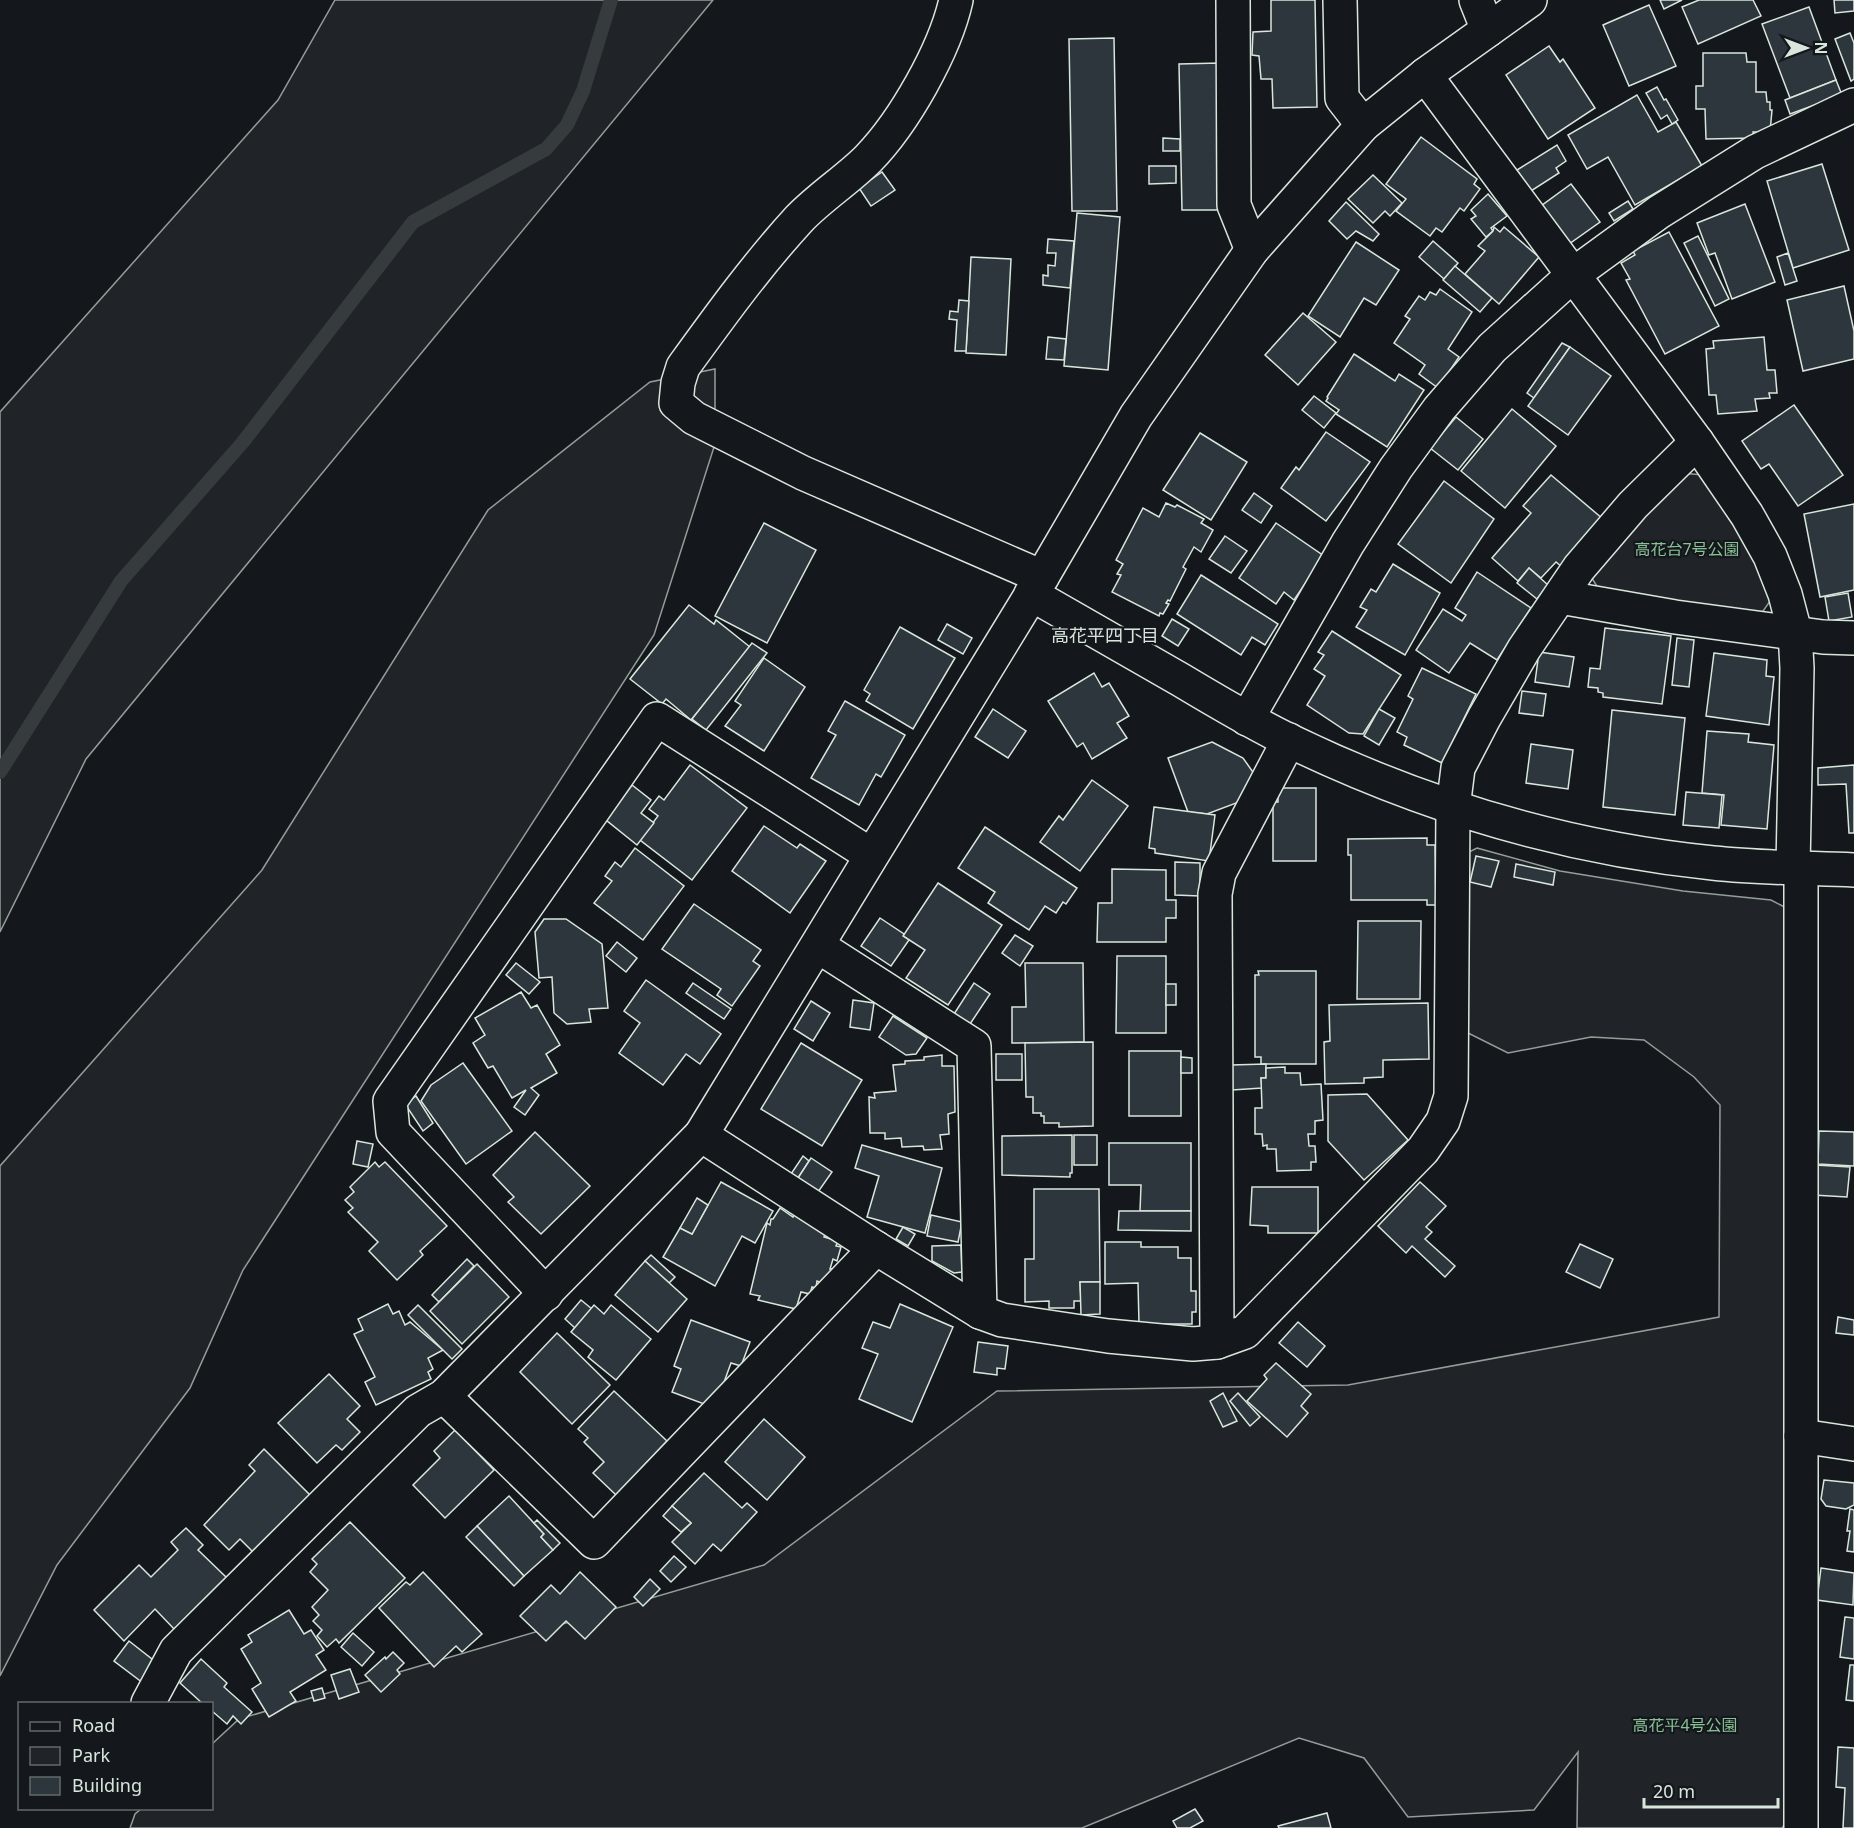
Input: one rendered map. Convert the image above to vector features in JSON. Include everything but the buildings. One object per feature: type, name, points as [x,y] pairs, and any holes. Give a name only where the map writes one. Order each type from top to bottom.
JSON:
[{"type":"street","points":[[956,0],[943,39],[926,75],[894,126],[867,159],[801,218],[746,280],[684,367],[678,383],[676,403],[694,418],[803,473],[1037,585],[1247,719],[1360,771],[1454,808],[1507,825],[1573,841],[1714,863],[1854,870]]},
{"type":"street","points":[[1233,0],[1234,205],[1252,250]]},
{"type":"street","points":[[1340,0],[1342,98],[1363,125]]},
{"type":"street","points":[[1476,0],[1488,30]]},
{"type":"street","points":[[149,1702],[176,1651],[418,1411],[444,1396],[700,1136],[1037,585],[1136,416],[1252,250],[1363,125],[1425,75],[1530,0]]},
{"type":"street","points":[[1425,75],[1697,442],[1746,515],[1770,556],[1785,594],[1795,632],[1801,1436],[1801,1828]]},
{"type":"street","points":[[1247,719],[1348,543],[1396,468],[1439,409],[1492,348],[1574,274],[1659,212],[1755,152],[1854,105]]},
{"type":"street","points":[[700,1136],[980,1312],[1002,1320],[1108,1336],[1193,1344],[1217,1342],[1245,1332],[1423,1150],[1443,1121],[1450,1096],[1454,808],[1458,768],[1524,649],[1579,568],[1633,504],[1697,442]]},
{"type":"street","points":[[1560,597],[1675,617],[1823,637],[1854,638]]},
{"type":"street","points":[[546,1294],[393,1132],[390,1101],[657,719],[871,855]]},
{"type":"street","points":[[1217,1342],[1215,894],[1219,873],[1289,740]]},
{"type":"street","points":[[818,946],[974,1046],[980,1312]]},
{"type":"street","points":[[444,1396],[594,1542],[876,1248]]},
{"type":"street","points":[[1801,1436],[1854,1444]]},
{"type":"green space","points":[[335,0],[713,0],[86,759],[0,932],[0,412],[278,100]]},
{"type":"green space","points":[[715,369],[715,444],[654,635],[243,1270],[190,1388],[57,1565],[0,1676],[0,1166],[262,870],[488,510],[650,382]]},
{"type":"green space","name":"高花台7号公園","points":[[1680,473],[1704,475],[1743,534],[1773,597],[1761,614],[1601,593],[1590,575]]},
{"type":"green space","name":"高花平4号公園","points":[[1477,848],[1560,871],[1683,891],[1771,900],[1790,910],[1787,1821],[1782,1828],[1577,1828],[1578,1752],[1534,1810],[1408,1817],[1364,1758],[1299,1738],[1082,1828],[130,1828],[135,1814],[140,1810],[213,1810],[213,1743],[239,1719],[764,1565],[997,1391],[1348,1385],[1719,1317],[1720,1105],[1694,1077],[1644,1040],[1591,1037],[1508,1053],[1464,1031],[1465,854]]},
{"type":"waterway","points":[[0,772],[121,581],[243,442],[413,222],[546,149],[567,125],[583,91],[611,0]]},
{"type":"district","name":"高花平四丁目","points":[[1105,635]]}]
